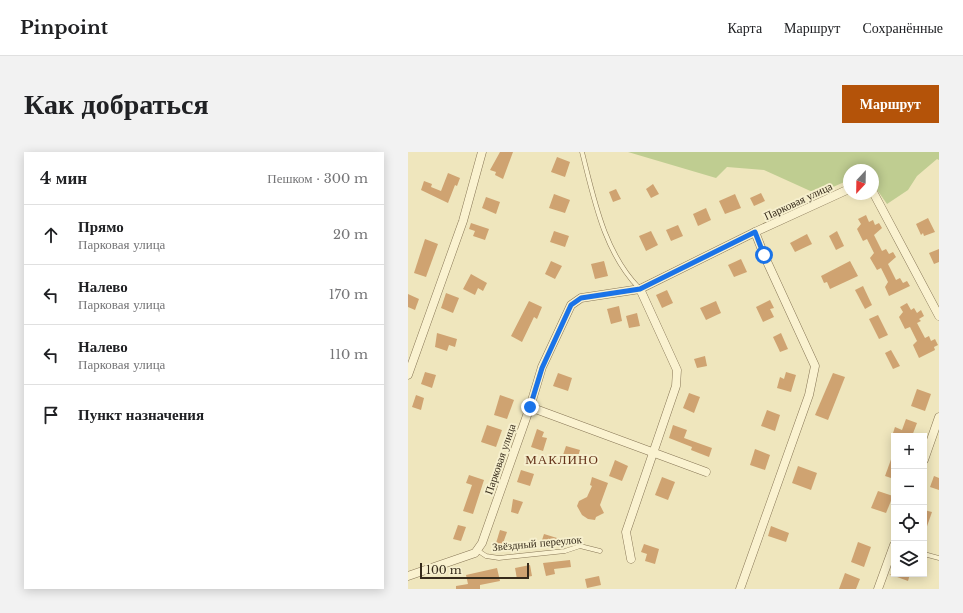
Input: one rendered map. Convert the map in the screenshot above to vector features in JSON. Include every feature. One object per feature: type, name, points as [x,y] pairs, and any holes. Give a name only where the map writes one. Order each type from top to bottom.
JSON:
[{"type":"street","points":[[408,375],[462,221],[482,152]]},
{"type":"street","name":"Парковая улица","points":[[477,550],[482,543],[530,407],[542,368],[571,305],[581,298],[640,289],[755,232],[843,192]]},
{"type":"street","points":[[877,200],[939,316]]},
{"type":"street","name":"Парковая улица","points":[[740,589],[809,395],[815,366],[755,232]]},
{"type":"street","points":[[631,559],[626,532],[676,386],[677,370],[640,289]]},
{"type":"street","points":[[530,407],[706,472]]},
{"type":"street","points":[[927,451],[939,417]]},
{"type":"street","points":[[408,576],[475,553],[477,550]]},
{"type":"street","points":[[878,589],[891,553]]},
{"type":"lane","points":[[582,152],[603,231],[629,278],[640,289]]},
{"type":"lane","name":"Звёздный переулок","points":[[477,550],[486,556],[499,558],[565,551],[580,546],[600,551]]},
{"type":"lane","points":[[927,555],[939,558]]},
{"type":"green space","points":[[628,152],[939,152],[939,160],[937,159],[917,176],[908,190],[887,204],[879,193],[879,164],[843,164],[843,183],[817,194],[764,170],[727,167],[716,178]]},
{"type":"building","points":[[500,152],[513,152],[503,179],[495,175],[496,172],[490,170]]},
{"type":"building","points":[[557,157],[570,162],[565,177],[551,172]]},
{"type":"building","points":[[448,173],[460,178],[457,186],[455,185],[448,203],[421,190],[424,181],[432,184],[431,187],[441,191]]},
{"type":"building","points":[[653,184],[659,194],[651,198],[646,189]]},
{"type":"building","points":[[616,189],[621,199],[613,202],[609,192]]},
{"type":"building","points":[[761,193],[765,201],[754,206],[750,198]]},
{"type":"building","points":[[554,194],[570,200],[565,213],[549,208]]},
{"type":"building","points":[[735,194],[741,208],[725,214],[719,201]]},
{"type":"building","points":[[486,197],[500,202],[496,214],[482,208]]},
{"type":"building","points":[[706,208],[711,220],[698,226],[693,214]]},
{"type":"building","points":[[866,215],[869,222],[873,220],[875,225],[879,223],[882,228],[874,235],[882,251],[886,249],[889,254],[893,252],[896,257],[888,264],[896,280],[900,278],[903,283],[907,281],[910,286],[889,296],[885,287],[888,282],[881,268],[877,270],[870,258],[874,253],[867,239],[863,241],[857,229],[861,224],[858,219]]},
{"type":"building","points":[[928,218],[935,232],[924,236],[923,233],[921,235],[916,224]]},
{"type":"building","points":[[471,223],[489,229],[485,240],[473,236],[475,231],[469,229]]},
{"type":"building","points":[[678,225],[683,236],[671,241],[666,230]]},
{"type":"building","points":[[554,231],[569,236],[565,247],[550,242]]},
{"type":"building","points":[[651,231],[658,245],[646,251],[639,236]]},
{"type":"building","points":[[837,231],[844,246],[836,250],[829,236]]},
{"type":"building","points":[[807,234],[812,244],[795,252],[790,243]]},
{"type":"building","points":[[425,239],[438,244],[426,277],[414,273]]},
{"type":"building","points":[[939,249],[939,262],[934,264],[929,253]]},
{"type":"building","points":[[741,259],[747,272],[734,277],[728,265]]},
{"type":"building","points":[[551,261],[562,266],[555,279],[545,274]]},
{"type":"building","points":[[604,261],[608,276],[595,279],[591,264]]},
{"type":"building","points":[[850,261],[858,276],[830,289],[827,282],[824,283],[821,276]]},
{"type":"building","points":[[471,274],[487,283],[483,291],[478,288],[475,295],[463,289]]},
{"type":"building","points":[[863,286],[872,305],[865,309],[855,290]]},
{"type":"building","points":[[667,290],[673,303],[662,308],[656,295]]},
{"type":"building","points":[[446,293],[459,298],[453,313],[441,308]]},
{"type":"building","points":[[408,294],[419,299],[415,310],[408,307]]},
{"type":"building","points":[[770,300],[774,308],[770,309],[774,317],[763,322],[756,307]]},
{"type":"building","points":[[529,301],[542,307],[537,319],[534,317],[522,342],[511,336]]},
{"type":"building","points":[[716,301],[721,313],[706,320],[700,308]]},
{"type":"building","points":[[907,303],[911,310],[914,308],[917,313],[921,310],[924,316],[919,319],[921,321],[917,323],[925,338],[929,336],[931,341],[935,339],[938,345],[934,347],[935,350],[919,358],[913,345],[917,341],[910,327],[905,329],[899,317],[903,312],[900,307]]},
{"type":"building","points":[[619,306],[622,321],[611,324],[607,309]]},
{"type":"building","points":[[637,313],[640,326],[629,328],[626,316]]},
{"type":"building","points":[[878,315],[888,335],[879,339],[869,319]]},
{"type":"building","points":[[437,333],[457,339],[455,347],[449,345],[447,351],[435,347]]},
{"type":"building","points":[[781,333],[788,349],[780,352],[773,337]]},
{"type":"building","points":[[891,350],[900,366],[893,369],[885,353]]},
{"type":"building","points":[[705,356],[707,366],[697,368],[694,359]]},
{"type":"building","points":[[425,372],[436,375],[432,388],[421,384]]},
{"type":"building","points":[[786,372],[796,375],[791,392],[777,388],[780,377],[784,379]]},
{"type":"building","points":[[558,373],[572,378],[568,391],[553,386]]},
{"type":"building","points":[[833,373],[845,377],[828,420],[815,415]]},
{"type":"building","points":[[917,389],[931,394],[925,411],[911,406]]},
{"type":"building","points":[[689,393],[700,397],[694,413],[683,408]]},
{"type":"building","points":[[416,395],[424,398],[421,410],[412,407]]},
{"type":"building","points":[[500,395],[514,400],[507,419],[494,415]]},
{"type":"building","points":[[767,410],[780,415],[775,431],[761,426]]},
{"type":"building","points":[[906,419],[917,423],[913,433],[893,433],[895,427],[902,430]]},
{"type":"building","points":[[487,425],[502,430],[496,447],[481,442]]},
{"type":"building","points":[[673,425],[687,430],[684,438],[712,448],[709,457],[691,450],[692,447],[669,438]]},
{"type":"building","points":[[537,429],[544,432],[542,437],[547,438],[543,451],[531,447]]},
{"type":"building","points":[[566,446],[580,450],[577,460],[563,455]]},
{"type":"building","points":[[755,449],[770,455],[765,470],[750,465]]},
{"type":"building","points":[[615,460],[628,466],[622,481],[609,476]]},
{"type":"building","points":[[891,460],[891,478],[885,476]]},
{"type":"building","points":[[798,466],[817,473],[811,490],[792,483]]},
{"type":"building","points":[[521,470],[534,474],[530,486],[517,482]]},
{"type":"building","points":[[469,475],[484,480],[473,514],[463,511],[472,485],[466,483]]},
{"type":"building","points":[[934,476],[939,478],[939,490],[930,487]]},
{"type":"building","points":[[592,477],[608,483],[600,505],[604,513],[596,517],[595,520],[588,519],[582,515],[577,506],[579,501],[587,497],[592,486],[590,485]]},
{"type":"building","points":[[662,477],[675,482],[668,500],[655,495]]},
{"type":"building","points":[[878,491],[891,495],[891,501],[886,513],[871,508]]},
{"type":"building","points":[[513,499],[523,502],[518,514],[511,512]]},
{"type":"building","points":[[927,511],[932,512],[927,526]]},
{"type":"building","points":[[458,525],[466,527],[461,541],[453,539]]},
{"type":"building","points":[[771,526],[789,533],[786,542],[768,536]]},
{"type":"building","points":[[500,530],[507,532],[502,546],[496,543]]},
{"type":"building","points":[[544,534],[557,538],[554,548],[541,543]]},
{"type":"building","points":[[858,542],[871,547],[864,567],[851,562]]},
{"type":"building","points":[[644,544],[659,549],[655,564],[645,561],[647,554],[641,552]]},
{"type":"building","points":[[570,560],[571,567],[554,569],[555,574],[546,576],[543,563]]},
{"type":"building","points":[[530,565],[532,576],[517,579],[515,568]]},
{"type":"building","points":[[497,568],[500,581],[480,585],[480,589],[456,589],[456,586],[468,584],[466,575]]},
{"type":"building","points":[[845,573],[860,579],[856,589],[839,589]]},
{"type":"building","points":[[599,576],[601,585],[587,588],[585,579]]},
{"type":"building","points":[[897,577],[909,577],[908,581]]},
{"type":"district","name":"МАКЛИНО","points":[[562,459]]},
{"type":"route","points":[[530,407],[542,368],[571,305],[581,298],[640,289],[755,232],[764,255]]}]
